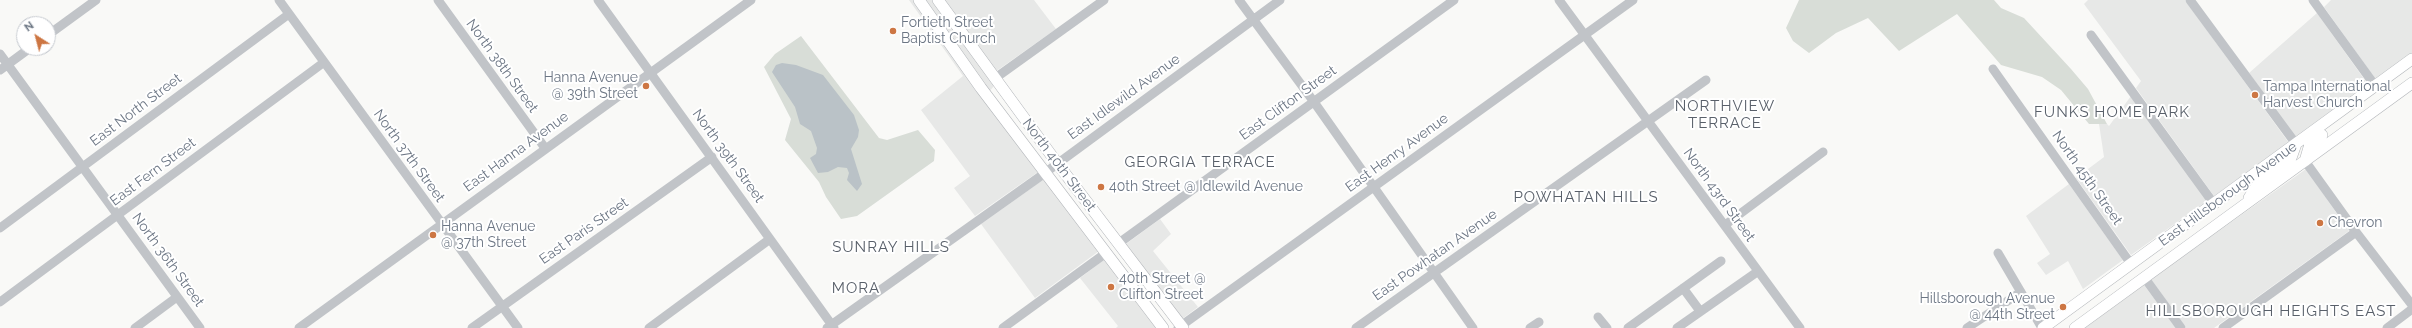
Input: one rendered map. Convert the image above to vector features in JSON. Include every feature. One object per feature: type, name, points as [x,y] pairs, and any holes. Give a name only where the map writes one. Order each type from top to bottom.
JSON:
[{"type":"main road","name":"North 40th Street","points":[[919,0],[1044,173],[1163,328]]},
{"type":"main road","name":"North 40th Street","points":[[938,0],[994,79],[1181,327]]},
{"type":"main road","name":"East Hillsborough Avenue","points":[[2042,328],[2412,60]]},
{"type":"main road","name":"East Hillsborough Avenue","points":[[2075,328],[2412,83]]},
{"type":"main road","points":[[2305,161],[2310,144],[2361,106],[2376,87]]},
{"type":"main road","points":[[2245,205],[2258,184],[2291,158],[2296,144]]},
{"type":"street","points":[[56,29],[96,0]]},
{"type":"street","name":"North 37th Street","points":[[279,0],[323,63],[518,328]]},
{"type":"street","name":"North 38th Street","points":[[438,0],[545,148]]},
{"type":"street","name":"North 39th Street","points":[[598,0],[712,157],[831,327]]},
{"type":"street","name":"East Hanna Avenue","points":[[299,328],[545,148],[751,0]]},
{"type":"street","points":[[994,79],[1104,0]]},
{"type":"street","points":[[1239,0],[1314,102],[1472,328]]},
{"type":"street","name":"East Idlewild Avenue","points":[[831,327],[1280,0]]},
{"type":"street","name":"East Clifton Street","points":[[1119,243],[1454,0]]},
{"type":"street","name":"North 43rd Street","points":[[1559,0],[1647,122],[1725,225],[1757,272],[1800,328]]},
{"type":"street","name":"East Henry Avenue","points":[[1181,327],[1632,0]]},
{"type":"street","points":[[2190,0],[2296,144]]},
{"type":"street","points":[[2313,0],[2376,87]]},
{"type":"street","name":"East North Street","points":[[0,228],[289,14]]},
{"type":"street","points":[[2091,35],[2214,204]]},
{"type":"street","name":"North 36th Street","points":[[0,54],[4,67],[83,168],[200,328]]},
{"type":"street","points":[[4,67],[19,56]]},
{"type":"street","name":"East Fern Street","points":[[0,302],[323,63]]},
{"type":"street","name":"North 45th Street","points":[[1993,70],[2131,264]]},
{"type":"street","name":"East Powhatan Avenue","points":[[1356,328],[1706,80]]},
{"type":"street","points":[[1725,225],[1823,152]]},
{"type":"street","name":"East Paris Street","points":[[472,328],[712,157]]},
{"type":"street","points":[[2305,161],[2356,232],[2412,305]]},
{"type":"street","points":[[2223,328],[2356,232]]},
{"type":"street","points":[[649,328],[770,239]]},
{"type":"street","points":[[1003,328],[1106,253]]},
{"type":"street","points":[[1998,253],[2042,328]]},
{"type":"street","points":[[1628,328],[1721,261]]},
{"type":"street","points":[[1677,328],[1757,272]]},
{"type":"street","points":[[2144,277],[2181,328]]},
{"type":"street","points":[[1683,288],[1700,311]]},
{"type":"street","points":[[1967,328],[2021,292]]},
{"type":"street","points":[[135,328],[177,297]]},
{"type":"street","points":[[2386,328],[2412,309]]},
{"type":"street","points":[[1598,317],[1607,328]]},
{"type":"street","points":[[1530,328],[1539,322]]},
{"type":"shaded area","points":[[909,0],[913,0],[1038,172],[975,216],[954,188],[970,176],[921,110],[963,76]]},
{"type":"shaded area","points":[[924,0],[933,0],[994,86],[989,92]]},
{"type":"shaded area","points":[[944,0],[1034,0],[1056,29],[995,72]]},
{"type":"shaded area","points":[[1799,0],[1994,0],[2001,8],[2024,18],[2071,69],[2088,89],[2107,124],[2089,124],[2061,90],[2042,77],[2001,65],[1957,14],[1899,51],[1868,18],[1836,33],[1809,53],[1793,41],[1786,28]]},
{"type":"shaded area","points":[[2088,0],[2185,0],[2289,143],[2214,196],[2136,88],[2141,81],[2084,4]]},
{"type":"shaded area","points":[[2331,0],[2412,0],[2412,53],[2376,80],[2324,7]]},
{"type":"shaded area","points":[[2317,13],[2369,86],[2296,138],[2249,73]]},
{"type":"shaded area","points":[[801,36],[879,138],[887,140],[918,130],[935,150],[934,161],[857,216],[841,219],[826,197],[819,182],[785,140],[791,119],[764,67],[775,54]]},
{"type":"shaded area","points":[[782,63],[796,65],[823,75],[854,115],[859,130],[858,137],[851,149],[862,184],[857,191],[847,180],[849,173],[847,168],[838,167],[828,172],[818,173],[810,158],[816,154],[817,148],[811,131],[800,124],[795,107],[772,72],[776,65]]},
{"type":"shaded area","points":[[2131,96],[2207,201],[2131,255],[2076,178],[2104,157],[2099,124],[2107,124],[2109,126]]},
{"type":"shaded area","points":[[2306,169],[2349,231],[2214,328],[2186,328],[2151,279]]},
{"type":"shaded area","points":[[1044,179],[1099,251],[1035,298],[981,224]]},
{"type":"shaded area","points":[[2069,184],[2123,260],[2083,289],[2068,261],[2046,275],[2037,263],[2050,254],[2026,216]]},
{"type":"shaded area","points":[[1160,219],[1171,234],[1153,251],[1198,307],[1182,319],[1126,244]]},
{"type":"shaded area","points":[[1105,259],[1157,328],[1116,328],[1118,326],[1080,278]]},
{"type":"shaded area","points":[[2144,285],[2176,328],[2085,328]]},
{"type":"place","name":"Fortieth Street Baptist Church","points":[[893,31]]},
{"type":"place","name":"Hanna Avenue @ 39th Street","points":[[646,86]]},
{"type":"place","name":"Tampa International Harvest Church","points":[[2255,95]]},
{"type":"place","name":"40th Street @ Idlewild Avenue","points":[[1101,187]]},
{"type":"place","name":"Chevron","points":[[2320,223]]},
{"type":"place","name":"Hanna Avenue @ 37th Street","points":[[433,235]]},
{"type":"place","name":"40th Street @ Clifton Street","points":[[1111,287]]},
{"type":"place","name":"Hillsborough Avenue @ 44th Street","points":[[2063,307]]},
{"type":"district","name":"FUNKS HOME PARK","points":[[2112,112]]},
{"type":"district","name":"NORTHVIEW TERRACE","points":[[1725,114]]},
{"type":"district","name":"GEORGIA TERRACE","points":[[1200,162]]},
{"type":"district","name":"POWHATAN HILLS","points":[[1586,197]]},
{"type":"district","name":"SUNRAY HILLS","points":[[891,247]]},
{"type":"district","name":"MORA","points":[[856,288]]},
{"type":"district","name":"HILLSBOROUGH HEIGHTS EAST","points":[[2271,311]]}]
